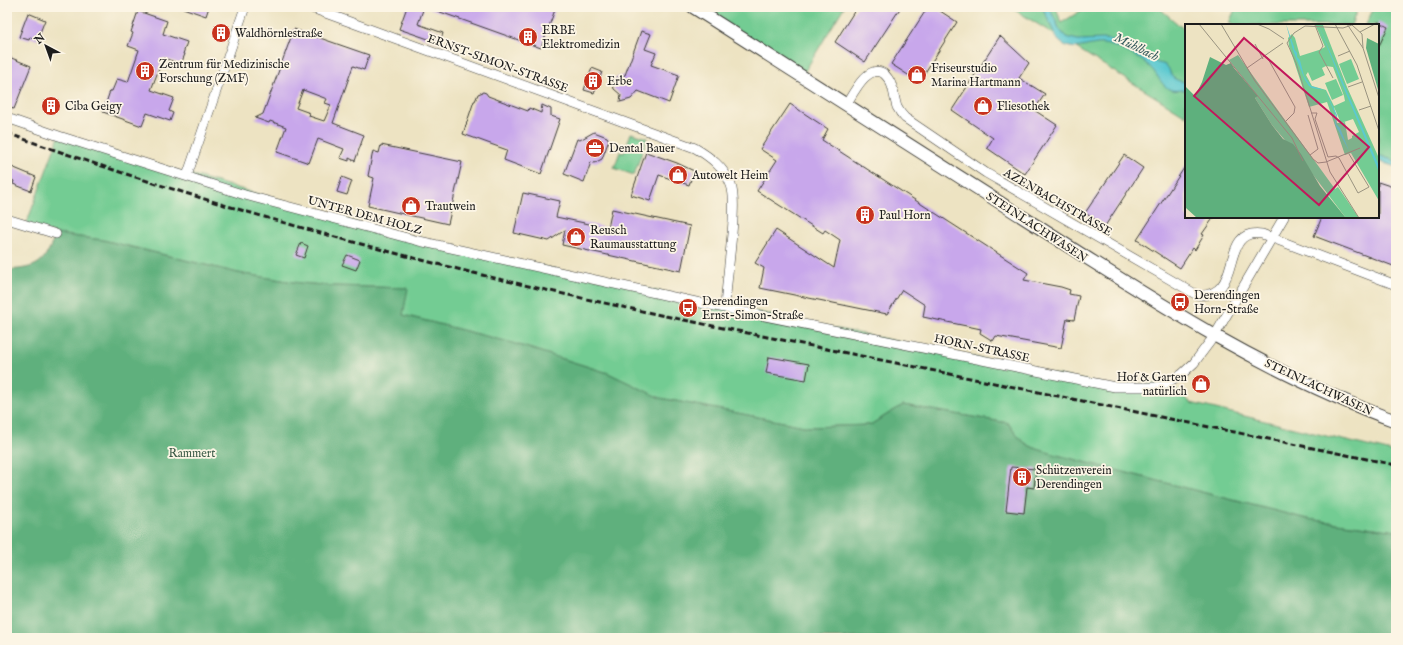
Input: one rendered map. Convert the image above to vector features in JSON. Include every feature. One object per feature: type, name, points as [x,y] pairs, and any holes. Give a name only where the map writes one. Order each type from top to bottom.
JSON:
[{"type":"street","points":[[186,176],[245,7]]},
{"type":"street","name":"ERNST-SIMON-STRASSE","points":[[309,7],[695,148],[709,156],[722,168],[730,185],[734,200],[725,307]]},
{"type":"street","name":"STEINLACHWASEN","points":[[693,7],[1094,263],[1215,335],[1314,387],[1396,421]]},
{"type":"street","name":"AZENBACHSTRASSE","points":[[846,105],[866,76],[871,72],[877,71],[887,77],[891,85],[897,108],[905,118],[986,173],[1197,295],[1206,296],[1215,292],[1224,283],[1231,264],[1234,249],[1241,238],[1246,235],[1256,233],[1272,238]]},
{"type":"street","name":"UNTER DEM HOLZ","points":[[7,118],[245,195],[419,241],[725,307]]},
{"type":"street","name":"HORN-STRASSE","points":[[725,307],[1115,387],[1155,387],[1169,382],[1182,374],[1194,363],[1215,335],[1283,218]]},
{"type":"street","points":[[7,219],[56,234]]},
{"type":"street","points":[[1272,238],[1396,285]]},
{"type":"green space","points":[[693,7],[844,7],[802,76]]},
{"type":"green space","points":[[1010,7],[1056,7],[1061,23],[1087,7],[1158,7],[1185,30],[1185,115]]},
{"type":"green space","points":[[1236,7],[1363,7],[1358,8],[1351,24],[1229,23]]},
{"type":"green space","points":[[1374,7],[1396,7],[1396,164],[1379,158],[1379,24],[1366,24]]},
{"type":"green space","points":[[631,133],[647,138],[634,175],[614,168],[620,152],[624,153]]},
{"type":"green space","points":[[59,136],[419,241],[1115,387],[1169,382],[1191,403],[1396,453],[1396,531],[1307,519],[1057,455],[1034,448],[1023,442],[1008,423],[903,405],[870,425],[809,427],[660,398],[608,373],[509,342],[403,315],[407,288],[333,286],[300,283],[238,273],[103,240],[56,234],[26,225]]},
{"type":"green space","name":"Rammert","points":[[56,234],[103,240],[238,273],[300,283],[333,286],[408,288],[403,315],[509,342],[608,373],[660,398],[809,427],[870,425],[903,405],[1008,423],[1023,442],[1034,448],[1057,455],[1307,519],[1396,531],[1396,638],[11,638],[7,619],[7,270],[27,268],[39,262],[48,252]]},
{"type":"water","points":[[1042,7],[1049,7],[1060,30],[1066,37],[1078,40],[1115,40],[1167,67],[1174,78],[1185,82],[1185,90],[1173,90],[1168,88],[1145,63],[1132,54],[1116,47],[1100,44],[1076,48],[1067,46],[1057,39]]},
{"type":"water","points":[[1379,155],[1396,161],[1396,167],[1379,161]]},
{"type":"building","points":[[183,7],[209,7],[206,16]]},
{"type":"building","points":[[407,7],[424,7],[418,24],[443,33],[440,43],[399,29]]},
{"type":"building","name":"ERBE Elektromedizin","points":[[429,7],[556,7],[541,48]]},
{"type":"building","points":[[857,7],[901,7],[865,62],[835,42]]},
{"type":"building","points":[[928,7],[934,7],[957,22],[919,82],[891,64]]},
{"type":"building","name":"Zentrum für Medizinische Forschung (ZMF)","points":[[138,11],[167,21],[163,34],[187,42],[183,54],[185,54],[181,64],[163,58],[151,90],[174,98],[169,111],[173,113],[170,121],[147,113],[142,126],[103,112],[110,91],[112,91],[117,79],[128,82],[139,50],[128,46],[133,33],[131,32]]},
{"type":"building","points":[[28,13],[45,20],[37,40],[30,37],[29,40],[19,37]]},
{"type":"building","points":[[1378,22],[1388,27],[1379,46],[1379,24]]},
{"type":"building","points":[[294,29],[369,55],[364,70],[353,66],[333,123],[364,135],[355,161],[349,158],[349,161],[340,158],[344,149],[318,139],[309,163],[277,152],[286,127],[270,121],[269,123],[255,118],[263,114]],"holes":[[[303,90],[327,99],[325,103],[331,105],[324,121],[309,116],[310,113],[296,108]]]},
{"type":"building","points":[[641,31],[651,34],[645,49],[656,53],[651,65],[679,75],[669,103],[638,91],[631,99],[620,102],[621,95],[614,89],[612,82],[618,77],[625,75]]},
{"type":"building","points":[[1000,36],[1029,63],[1019,78],[1045,94],[1034,110],[1057,125],[1025,174],[987,148],[993,138],[952,110]]},
{"type":"building","points":[[9,57],[31,66],[14,109],[7,107],[7,63]]},
{"type":"building","name":"Erbe","points":[[592,68],[602,72],[594,93],[584,90]]},
{"type":"building","points":[[483,92],[488,96],[528,111],[529,108],[541,113],[542,105],[551,109],[551,116],[560,119],[541,174],[504,160],[507,150],[463,134],[474,101],[478,94]]},
{"type":"building","name":"Paul Horn","points":[[790,104],[828,129],[822,140],[1028,273],[1024,280],[1061,287],[1070,290],[1069,294],[1079,296],[1074,320],[1067,319],[1061,348],[996,336],[993,341],[980,333],[981,329],[923,317],[925,305],[902,290],[887,314],[760,288],[764,268],[755,263],[776,230],[834,268],[840,240],[825,230],[823,233],[757,191],[777,160],[760,149]]},
{"type":"building","points":[[594,132],[607,137],[609,140],[602,159],[594,163],[591,162],[584,182],[564,174],[577,139],[580,140]]},
{"type":"building","points":[[381,145],[462,162],[448,224],[368,206],[374,178],[368,176],[373,151],[379,153]]},
{"type":"building","points":[[646,152],[694,171],[689,185],[659,175],[650,201],[631,195]]},
{"type":"building","points":[[1124,155],[1143,168],[1105,226],[1085,213]]},
{"type":"building","points":[[7,165],[36,177],[31,191],[13,184],[14,181],[7,178]]},
{"type":"building","points":[[1185,167],[1185,218],[1213,218],[1202,234],[1204,235],[1195,250],[1193,248],[1180,268],[1137,240]]},
{"type":"building","points":[[342,177],[352,181],[347,195],[337,192]]},
{"type":"building","points":[[1379,182],[1396,188],[1396,267],[1314,236],[1322,218],[1379,218]]},
{"type":"building","points":[[523,193],[560,201],[556,217],[608,228],[612,209],[690,226],[681,271],[562,245],[565,230],[549,241],[514,233]]},
{"type":"building","points":[[301,243],[308,246],[304,258],[296,255]]},
{"type":"building","points":[[347,255],[360,260],[356,270],[342,265]]},
{"type":"building","points":[[769,357],[809,364],[806,380],[766,373]]},
{"type":"building","points":[[1011,467],[1036,469],[1034,488],[1027,487],[1024,513],[1006,511]]},
{"type":"railway","points":[[7,133],[65,154],[302,228],[482,275],[689,321],[1396,465]]},
{"type":"place","name":"Waldhörnlestraße","points":[[221,33]]},
{"type":"place","name":"ERBE Elektromedizin","points":[[528,37]]},
{"type":"place","name":"Zentrum für Medizinische Forschung (ZMF)","points":[[145,71]]},
{"type":"place","name":"Friseurstudio Marina Hartmann","points":[[917,75]]},
{"type":"place","name":"Erbe","points":[[593,81]]},
{"type":"place","name":"Ciba Geigy","points":[[51,106]]},
{"type":"place","name":"Fliesothek","points":[[983,106]]},
{"type":"place","name":"Dental Bauer","points":[[595,148]]},
{"type":"place","name":"Autowelt Heim","points":[[678,175]]},
{"type":"place","name":"Trautwein","points":[[411,206]]},
{"type":"place","name":"Paul Horn","points":[[865,215]]},
{"type":"place","name":"Reusch Raumausstattung","points":[[576,237]]},
{"type":"place","name":"Derendingen Horn-Straße","points":[[1180,302]]},
{"type":"place","name":"Derendingen Ernst-Simon-Straße","points":[[688,308]]},
{"type":"place","name":"Hof & Garten natürlich","points":[[1201,384]]},
{"type":"place","name":"Schützenverein Derendingen","points":[[1022,477]]},
{"type":"water label","name":"Mühlbach","points":[[1137,46]]}]
